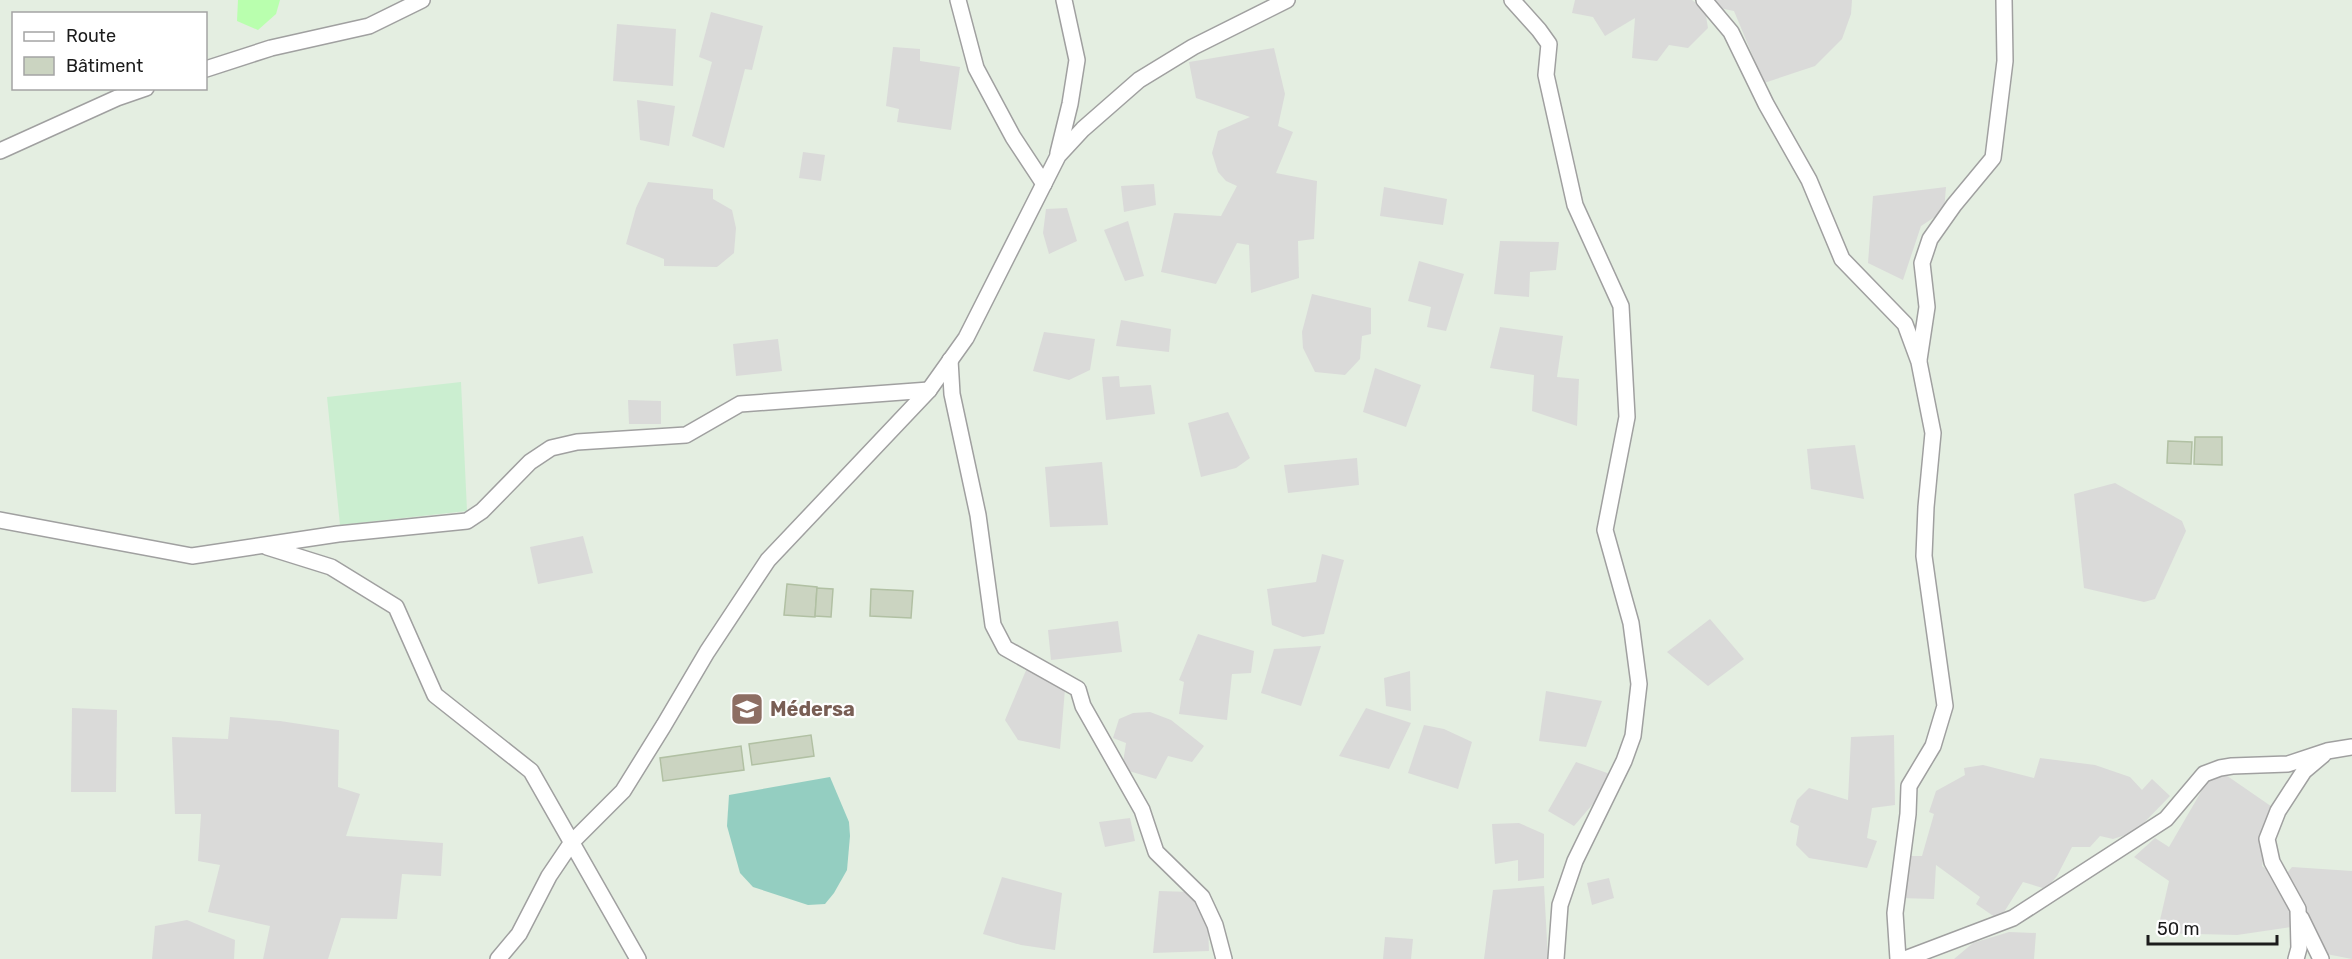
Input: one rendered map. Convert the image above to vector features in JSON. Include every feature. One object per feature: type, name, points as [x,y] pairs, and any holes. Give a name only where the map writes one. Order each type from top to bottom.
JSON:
[{"type":"street","points":[[207,69],[272,48],[369,26],[422,0]]},
{"type":"street","points":[[958,0],[976,68],[1013,137],[1044,184]]},
{"type":"street","points":[[498,959],[519,934],[549,876],[572,842],[623,791],[707,652],[768,560],[929,390],[966,338],[1058,156],[1077,60],[1064,0]]},
{"type":"street","points":[[1058,156],[1083,129],[1139,80],[1193,46],[1287,0]]},
{"type":"street","points":[[1512,0],[1549,44],[1546,75],[1575,205],[1621,306],[1627,417],[1605,530],[1631,623],[1640,684],[1633,736],[1624,761],[1575,861],[1560,905],[1556,959]]},
{"type":"street","points":[[1704,0],[1731,32],[1766,104],[1809,180],[1842,259],[1905,324],[1919,362],[1933,433],[1924,556],[1945,706],[1933,746],[1909,786],[1908,814],[1895,913],[1898,959]]},
{"type":"street","points":[[1919,362],[1927,307],[1922,264],[1930,239],[1954,205],[1993,158],[2005,61],[2004,0]]},
{"type":"street","points":[[0,150],[140,90]]},
{"type":"street","points":[[950,360],[952,394],[978,515],[993,625],[1005,648],[1078,689],[1083,706],[1142,810],[1156,852],[1202,897],[1215,925],[1224,959]]},
{"type":"street","points":[[0,520],[192,556],[338,534],[467,521],[482,511],[530,462],[551,448],[578,442],[686,435],[740,404],[929,390]]},
{"type":"street","points":[[265,546],[331,567],[396,607],[435,694],[531,771],[638,959]]},
{"type":"street","points":[[1905,959],[2013,918],[2166,819],[2204,774],[2226,767],[2288,764],[2327,751],[2352,747]]},
{"type":"street","points":[[2321,959],[2298,909],[2271,862],[2267,839],[2278,811],[2304,771],[2327,751]]},
{"type":"street","points":[[2296,959],[2300,948],[2298,909]]},
{"type":"street","points":[[626,959],[627,941]]},
{"type":"shaded area","points":[[1575,0],[1692,0],[1705,10],[1708,28],[1688,48],[1669,45],[1657,61],[1632,58],[1635,18],[1605,36],[1593,17],[1572,13]]},
{"type":"shaded area","points":[[1714,0],[1852,0],[1851,14],[1842,39],[1815,66],[1764,83],[1734,11],[1715,7]]},
{"type":"shaded area","points":[[711,12],[763,26],[752,70],[745,69],[724,148],[692,136],[712,62],[699,57]]},
{"type":"shaded area","points":[[617,24],[676,29],[673,86],[613,81]]},
{"type":"shaded area","points":[[893,47],[920,49],[920,61],[960,67],[951,130],[897,122],[899,109],[886,106]]},
{"type":"shaded area","points":[[1274,48],[1285,94],[1278,126],[1293,132],[1276,173],[1317,181],[1314,239],[1298,241],[1299,278],[1251,293],[1249,245],[1237,243],[1216,284],[1161,272],[1174,213],[1221,216],[1237,186],[1226,181],[1218,172],[1212,153],[1218,131],[1250,117],[1196,98],[1189,62]]},
{"type":"shaded area","points":[[637,100],[675,106],[669,146],[640,140]]},
{"type":"shaded area","points":[[803,152],[825,155],[821,181],[799,178]]},
{"type":"shaded area","points":[[648,182],[713,189],[713,199],[732,210],[736,228],[734,253],[717,267],[664,266],[664,259],[626,244],[636,208]]},
{"type":"shaded area","points":[[1154,184],[1156,205],[1124,212],[1121,186]]},
{"type":"shaded area","points":[[1384,187],[1447,199],[1443,225],[1380,216]]},
{"type":"shaded area","points":[[1946,187],[1944,211],[1921,226],[1903,280],[1868,263],[1873,196]]},
{"type":"shaded area","points":[[1067,208],[1077,241],[1049,254],[1043,233],[1046,209]]},
{"type":"shaded area","points":[[1128,221],[1144,276],[1125,281],[1104,230]]},
{"type":"shaded area","points":[[1500,241],[1559,242],[1556,270],[1530,272],[1529,297],[1494,294]]},
{"type":"shaded area","points":[[1419,261],[1464,274],[1446,331],[1427,327],[1431,307],[1408,301]]},
{"type":"shaded area","points":[[1312,294],[1371,308],[1371,334],[1362,336],[1360,359],[1345,375],[1315,372],[1303,348],[1302,332]]},
{"type":"shaded area","points":[[1121,320],[1171,329],[1169,352],[1116,346]]},
{"type":"shaded area","points":[[1500,327],[1563,336],[1557,377],[1579,379],[1577,426],[1532,411],[1534,375],[1490,368]]},
{"type":"shaded area","points":[[1044,332],[1095,339],[1090,370],[1069,380],[1033,371]]},
{"type":"shaded area","points":[[778,339],[782,371],[736,376],[733,344]]},
{"type":"shaded area","points":[[1375,368],[1421,385],[1406,427],[1363,412]]},
{"type":"shaded area","points":[[1119,376],[1120,387],[1151,385],[1155,414],[1106,420],[1102,377]]},
{"type":"shaded area","points":[[461,382],[467,511],[340,525],[327,397]]},
{"type":"shaded area","points":[[628,400],[661,401],[661,424],[629,424]]},
{"type":"shaded area","points":[[1228,412],[1250,458],[1236,468],[1201,477],[1188,423]]},
{"type":"shaded area","points":[[1855,445],[1864,499],[1811,489],[1807,449]]},
{"type":"shaded area","points":[[1357,458],[1359,485],[1288,493],[1284,465]]},
{"type":"shaded area","points":[[1102,462],[1108,525],[1050,527],[1045,467]]},
{"type":"shaded area","points":[[2115,483],[2182,521],[2186,531],[2155,599],[2144,602],[2084,588],[2074,494]]},
{"type":"shaded area","points":[[583,536],[593,573],[538,584],[530,547]]},
{"type":"shaded area","points":[[1322,554],[1344,560],[1324,634],[1303,637],[1272,625],[1267,589],[1316,582]]},
{"type":"shaded area","points":[[1710,619],[1744,659],[1708,686],[1667,652]]},
{"type":"shaded area","points":[[1118,621],[1122,652],[1051,660],[1048,630]]},
{"type":"shaded area","points":[[1198,634],[1254,651],[1251,673],[1232,674],[1227,720],[1179,714],[1184,682],[1179,680]]},
{"type":"shaded area","points":[[1321,646],[1301,706],[1261,693],[1274,649]]},
{"type":"shaded area","points":[[1027,668],[1065,689],[1060,749],[1018,740],[1005,720]]},
{"type":"shaded area","points":[[1410,671],[1411,711],[1386,706],[1384,678]]},
{"type":"shaded area","points":[[1546,691],[1602,701],[1586,747],[1539,741]]},
{"type":"shaded area","points":[[72,708],[117,710],[116,792],[71,792]]},
{"type":"shaded area","points":[[1366,708],[1411,723],[1389,769],[1339,756]]},
{"type":"shaded area","points":[[1150,712],[1171,720],[1204,746],[1192,762],[1168,756],[1156,779],[1122,769],[1126,743],[1113,738],[1119,719],[1133,713]]},
{"type":"shaded area","points":[[230,717],[280,721],[339,730],[338,787],[360,794],[346,836],[443,843],[441,876],[402,874],[397,919],[341,918],[328,959],[263,959],[270,926],[208,912],[220,865],[198,861],[201,814],[175,814],[172,737],[228,739]]},
{"type":"shaded area","points":[[1424,725],[1444,729],[1472,742],[1458,789],[1408,773]]},
{"type":"shaded area","points":[[1894,735],[1895,805],[1872,808],[1867,838],[1877,841],[1867,868],[1809,858],[1796,845],[1799,826],[1790,822],[1797,800],[1809,788],[1848,800],[1851,737]]},
{"type":"shaded area","points":[[2040,758],[2095,765],[2130,777],[2142,790],[2152,779],[2170,796],[2135,832],[2113,839],[2100,836],[2090,847],[2072,847],[2057,876],[2046,889],[2023,882],[1999,920],[1976,904],[1980,897],[1936,865],[1934,899],[1899,898],[1907,856],[1922,856],[1934,814],[1929,812],[1936,791],[1965,775],[1964,768],[1983,765],[2034,778]]},
{"type":"shaded area","points":[[1576,762],[1610,774],[1604,791],[1574,826],[1548,811]]},
{"type":"shaded area","points":[[2223,773],[2278,811],[2267,839],[2262,866],[2282,879],[2292,867],[2352,871],[2352,959],[2316,952],[2304,925],[2237,935],[2157,933],[2169,881],[2134,857],[2155,838],[2169,847],[2209,778]]},
{"type":"shaded area","points":[[830,777],[849,822],[850,836],[847,870],[834,893],[825,904],[808,905],[753,887],[740,873],[727,826],[729,795]]},
{"type":"shaded area","points":[[1130,818],[1135,841],[1105,847],[1099,822]]},
{"type":"shaded area","points":[[1519,823],[1544,834],[1544,878],[1518,881],[1518,860],[1495,864],[1492,824]]},
{"type":"shaded area","points":[[1002,877],[1062,893],[1055,950],[1021,945],[983,934]]},
{"type":"shaded area","points":[[1609,878],[1614,898],[1592,905],[1587,883]]},
{"type":"shaded area","points":[[1544,886],[1548,959],[1484,959],[1493,890]]},
{"type":"shaded area","points":[[1159,891],[1191,892],[1208,925],[1209,951],[1153,953]]},
{"type":"shaded area","points":[[187,920],[235,940],[234,959],[152,959],[155,926]]},
{"type":"shaded area","points":[[2009,932],[2036,933],[2034,959],[1954,959],[1973,943]]},
{"type":"shaded area","points":[[1385,937],[1413,939],[1411,959],[1383,959]]},
{"type":"sand","points":[[238,0],[280,0],[276,14],[258,30],[237,21]]},
{"type":"building","points":[[2195,437],[2222,437],[2222,465],[2194,464]]},
{"type":"building","points":[[2168,441],[2192,442],[2191,464],[2167,463]]},
{"type":"building","points":[[787,584],[817,587],[815,617],[784,615]]},
{"type":"building","points":[[817,588],[833,589],[831,617],[815,616]]},
{"type":"building","points":[[871,589],[913,591],[911,618],[870,616]]},
{"type":"building","points":[[811,735],[814,756],[752,765],[749,744]]},
{"type":"building","points":[[741,746],[744,770],[663,781],[660,758]]},
{"type":"place","name":"Médersa","points":[[747,709]]}]
